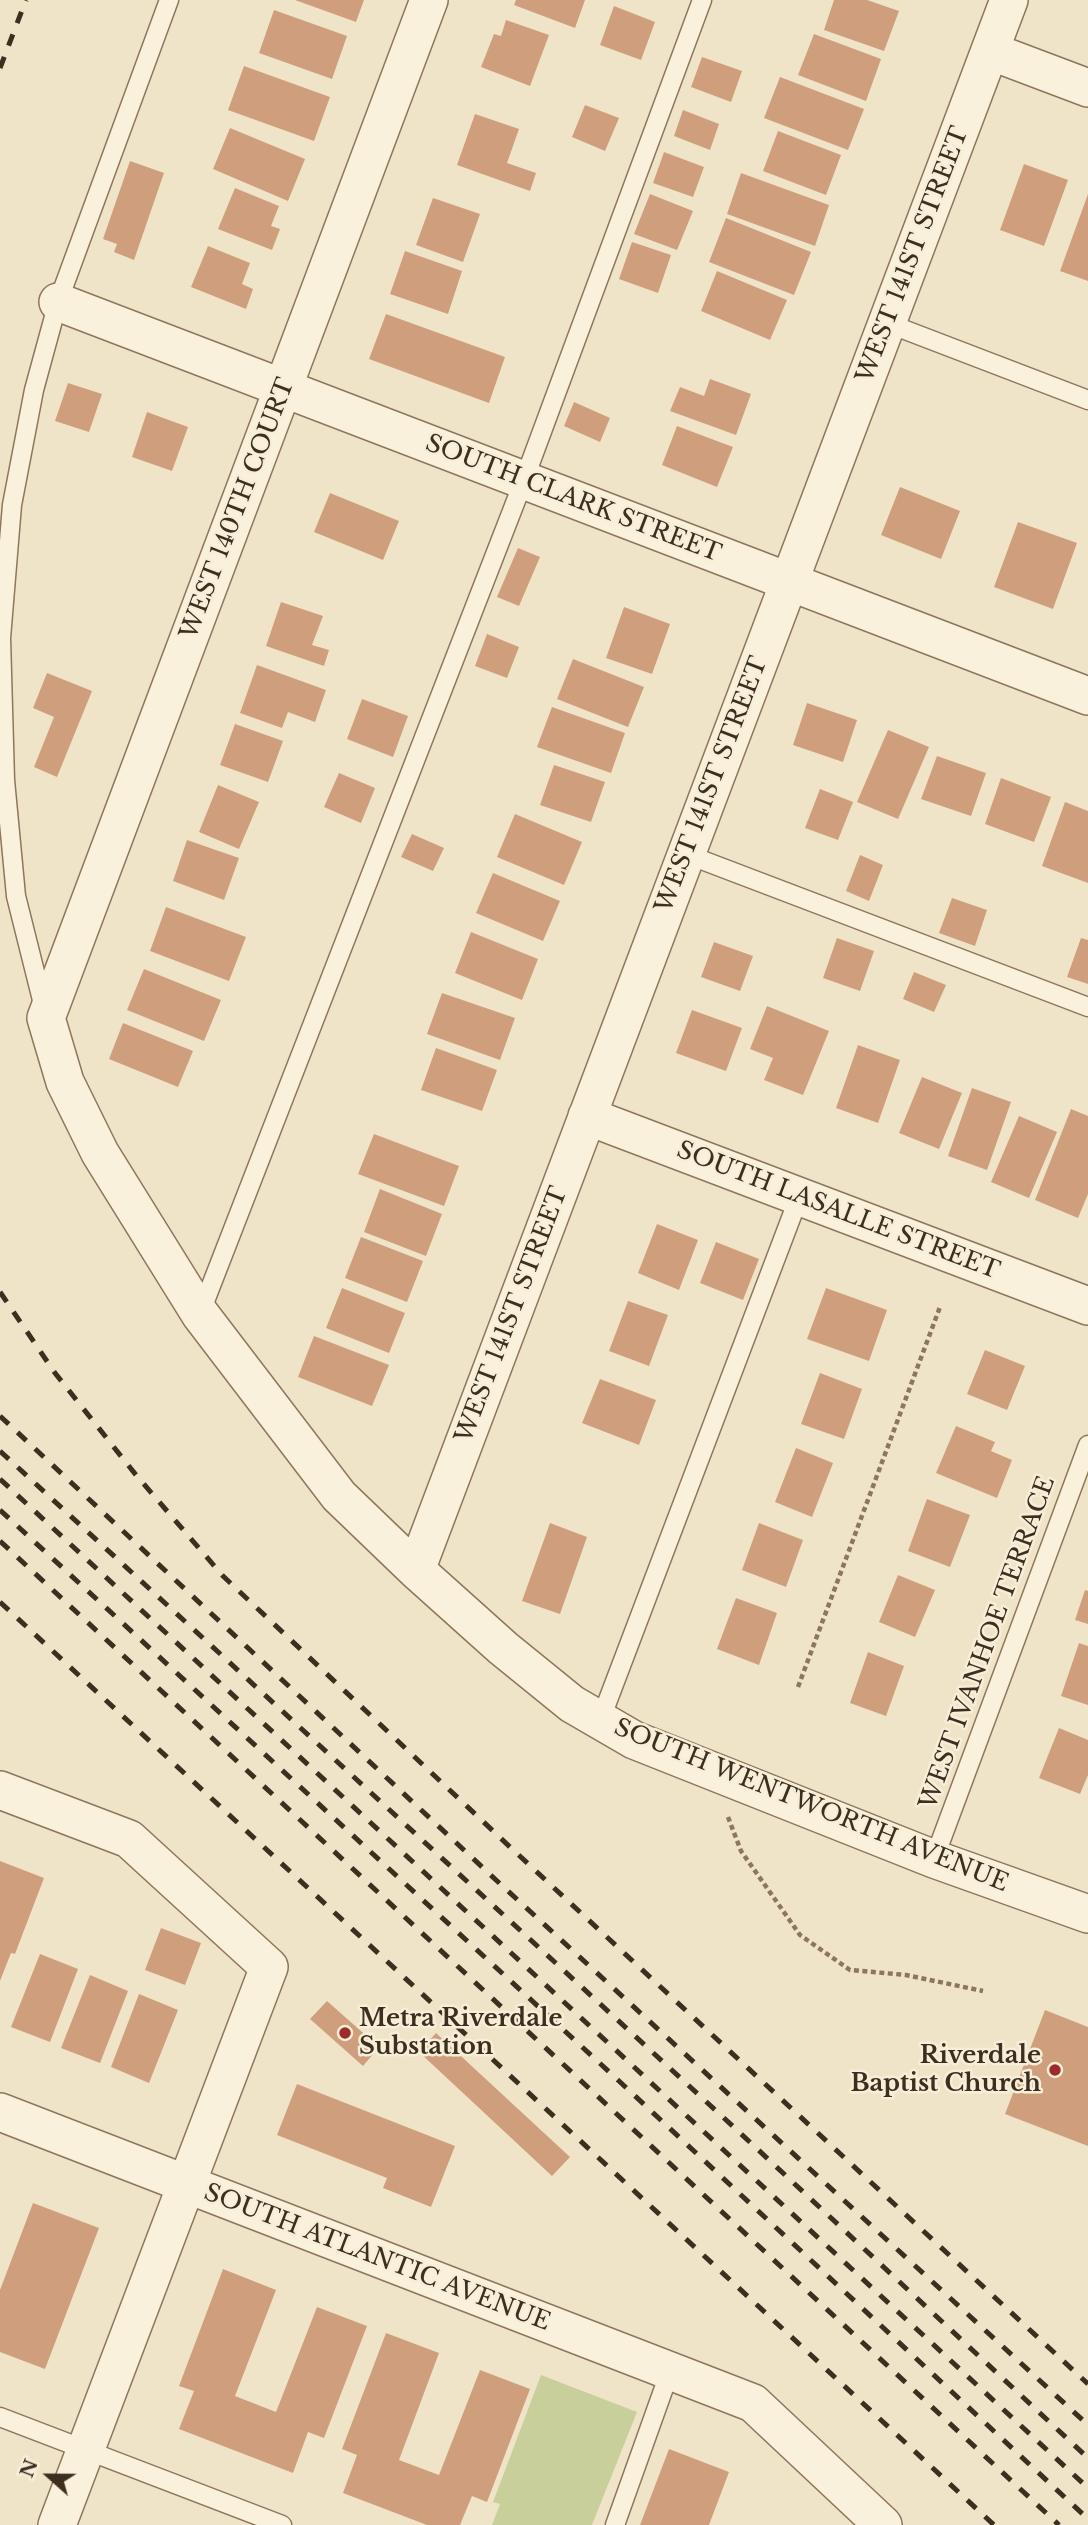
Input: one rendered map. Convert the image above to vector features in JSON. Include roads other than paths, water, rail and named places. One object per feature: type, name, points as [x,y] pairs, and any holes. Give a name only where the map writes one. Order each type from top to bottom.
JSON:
[{"type":"street","name":"WEST 140TH COURT","points":[[46,1018],[429,0]]},
{"type":"street","name":"WEST 141ST STREET","points":[[416,1570],[1009,0]]},
{"type":"street","points":[[990,51],[1088,89]]},
{"type":"street","name":"SOUTH CLARK STREET","points":[[58,302],[1088,696]]},
{"type":"street","name":"SOUTH WENTWORTH AVENUE","points":[[46,1018],[65,1082],[100,1153],[200,1314],[340,1496],[416,1570],[503,1648],[572,1704],[634,1740],[934,1859],[1088,1914]]},
{"type":"street","name":"SOUTH LASALLE STREET","points":[[587,1116],[1088,1306]]},
{"type":"street","points":[[0,1790],[129,1839],[269,1967],[57,2525]]},
{"type":"street","name":"SOUTH ATLANTIC AVENUE","points":[[0,2112],[753,2403],[883,2525]]},
{"type":"lane","points":[[46,1018],[16,896],[5,779],[1,638],[12,505],[34,390],[58,302],[169,0]]},
{"type":"lane","points":[[200,1314],[524,480],[702,0]]},
{"type":"lane","points":[[887,323],[1088,400]]},
{"type":"lane","points":[[686,854],[1088,1007]]},
{"type":"lane","points":[[600,1721],[799,1197]]},
{"type":"lane","name":"WEST IVANHOE TERRACE","points":[[934,1859],[1088,1445]]},
{"type":"lane","points":[[615,2525],[670,2371]]},
{"type":"lane","points":[[0,2417],[282,2525]]},
{"type":"railway","points":[[0,68],[26,0]]},
{"type":"railway","points":[[0,1292],[55,1373],[136,1475],[223,1576],[510,1847],[1088,2384]]},
{"type":"railway","points":[[0,1416],[496,1880],[1088,2425]]},
{"type":"railway","points":[[0,1451],[738,2131],[1088,2458]]},
{"type":"railway","points":[[0,1479],[1088,2488]]},
{"type":"railway","points":[[0,1510],[619,2081],[1088,2519]]},
{"type":"railway","points":[[0,1541],[1059,2525]]},
{"type":"railway","points":[[0,1602],[994,2525]]},
{"type":"place","name":"Metra Riverdale Substation","points":[[345,2033]]},
{"type":"place","name":"Riverdale Baptist Church","points":[[1055,2070]]}]
